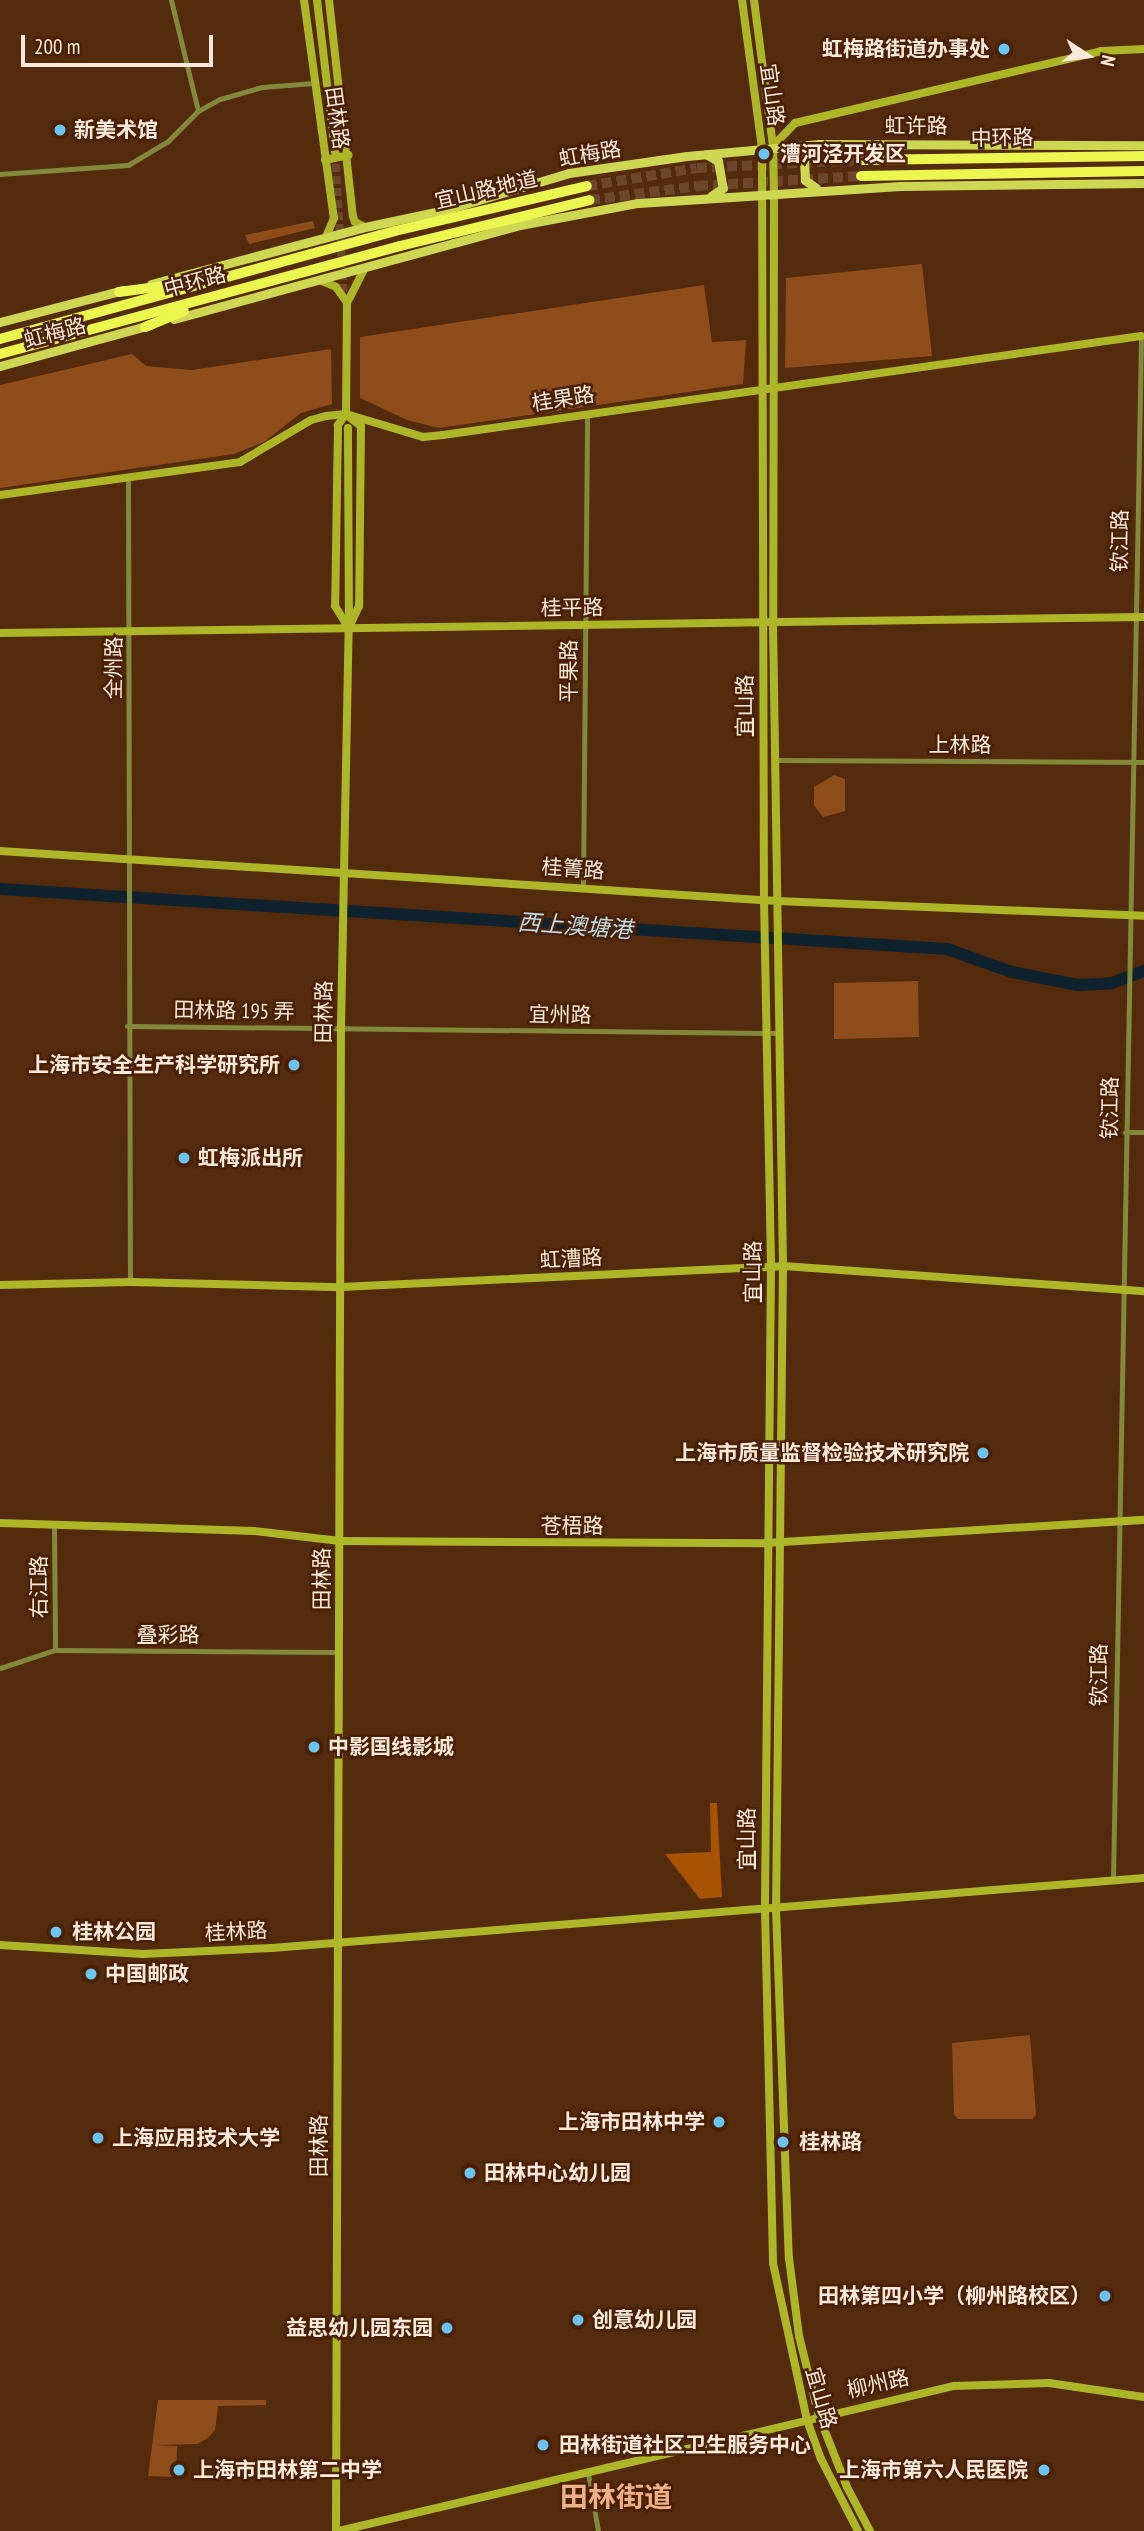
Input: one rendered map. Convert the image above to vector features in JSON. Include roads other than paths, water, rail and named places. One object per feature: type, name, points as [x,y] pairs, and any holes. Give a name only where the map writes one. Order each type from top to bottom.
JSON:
[{"type":"highway","name":"中环路","points":[[861,160],[1144,156]]},
{"type":"highway","name":"中环路","points":[[861,176],[1144,172]]},
{"type":"highway","name":"宜山路地道","points":[[395,231],[587,187]]},
{"type":"highway","name":"宜山路地道","points":[[400,246],[590,200]]},
{"type":"highway","name":"中环路","points":[[0,339],[395,231]]},
{"type":"highway","name":"中环路","points":[[0,354],[400,246]]},
{"type":"highway","points":[[119,292],[231,277]]},
{"type":"highway","points":[[145,327],[235,291]]},
{"type":"main road","points":[[819,145],[806,154],[804,170],[806,183],[820,190]]},
{"type":"main road","name":"虹许路","points":[[773,146],[1144,145]]},
{"type":"main road","name":"虹梅路","points":[[0,322],[365,227],[445,211],[569,173],[773,146]]},
{"type":"main road","points":[[705,154],[718,160],[723,187],[710,197]]},
{"type":"main road","points":[[774,193],[1144,183]]},
{"type":"main road","name":"虹梅路","points":[[0,366],[561,216],[638,203],[774,193]]},
{"type":"street","points":[[171,0],[198,111]]},
{"type":"street","name":"田林路","points":[[304,0],[334,218],[326,238]]},
{"type":"street","name":"田林路","points":[[317,0],[335,152]]},
{"type":"street","name":"田林路","points":[[328,0],[353,216],[355,222],[365,227]]},
{"type":"street","name":"宜山路","points":[[742,0],[762,148],[764,924],[771,1267],[766,1543],[765,1909],[773,2263],[807,2420],[821,2459],[858,2531]]},
{"type":"street","name":"宜山路","points":[[754,0],[773,146],[774,193],[774,623],[783,1266],[776,1909],[791,2290],[819,2416],[846,2487],[870,2531]]},
{"type":"street","points":[[773,146],[795,123],[1101,51],[1144,49]]},
{"type":"street","points":[[0,174],[128,165],[168,141],[198,111],[262,87],[314,83]]},
{"type":"street","points":[[325,160],[348,155]]},
{"type":"street","name":"田林路","points":[[349,628],[335,606],[338,425],[346,414],[347,303],[364,269]]},
{"type":"street","points":[[321,281],[336,287],[347,303]]},
{"type":"street","name":"桂果路","points":[[0,495],[240,461],[311,420],[346,414],[423,437],[1142,336]]},
{"type":"street","name":"钦江路","points":[[1112,1880],[1116,1522],[1142,336]]},
{"type":"street","name":"平果路","points":[[583,887],[587,413]]},
{"type":"street","name":"田林路","points":[[346,414],[361,426],[359,607],[349,628]]},
{"type":"street","name":"田林路","points":[[337,2531],[341,1028],[349,628],[348,428]]},
{"type":"street","name":"全州路","points":[[128,477],[130,631],[127,1026],[130,1282]]},
{"type":"street","name":"桂平路","points":[[0,633],[1144,617]]},
{"type":"street","name":"上林路","points":[[776,760],[1144,762]]},
{"type":"street","name":"桂箐路","points":[[0,851],[777,901],[1144,916]]},
{"type":"street","name":"田林路 195 弄","points":[[127,1026],[341,1028]]},
{"type":"street","name":"宜州路","points":[[341,1028],[778,1033]]},
{"type":"street","points":[[1125,1132],[1144,1132]]},
{"type":"street","name":"虹漕路","points":[[0,1285],[130,1282],[341,1287],[783,1266],[1144,1291]]},
{"type":"street","name":"苍梧路","points":[[0,1523],[290,1533],[340,1541],[766,1543],[1144,1520]]},
{"type":"street","name":"右江路","points":[[54,1524],[55,1650]]},
{"type":"street","name":"叠彩路","points":[[0,1668],[55,1650],[339,1652]]},
{"type":"street","name":"桂林路","points":[[0,1945],[143,1954],[338,1943],[1144,1878]]},
{"type":"street","name":"柳州路","points":[[337,2531],[930,2390],[992,2382],[1086,2386],[1144,2397]]},
{"type":"street","points":[[588,2473],[598,2531]]},
{"type":"waterway","name":"西上澳塘港","points":[[0,889],[947,949],[1012,972],[1077,985],[1112,983],[1144,971]]},
{"type":"tunnel","points":[[335,152],[344,299]]},
{"type":"tunnel","points":[[587,186],[697,168],[861,160]]},
{"type":"tunnel","points":[[590,200],[698,186],[861,176]]},
{"type":"place","name":"虹梅路街道办事处","points":[[1004,49]]},
{"type":"place","name":"新美术馆","points":[[60,130]]},
{"type":"place","name":"漕河泾开发区","points":[[764,154]]},
{"type":"place","name":"上海市安全生产科学研究所","points":[[294,1065]]},
{"type":"place","name":"虹梅派出所","points":[[184,1158]]},
{"type":"place","name":"上海市质量监督检验技术研究院","points":[[983,1453]]},
{"type":"place","name":"中影国线影城","points":[[314,1747]]},
{"type":"place","name":"桂林公园","points":[[56,1932]]},
{"type":"place","name":"中国邮政","points":[[91,1974]]},
{"type":"place","name":"上海市田林中学","points":[[719,2122]]},
{"type":"place","name":"上海应用技术大学","points":[[98,2138]]},
{"type":"place","name":"桂林路","points":[[783,2142]]},
{"type":"place","name":"田林中心幼儿园","points":[[470,2173]]},
{"type":"place","name":"田林第四小学（柳州路校区）","points":[[1105,2296]]},
{"type":"place","name":"创意幼儿园","points":[[578,2320]]},
{"type":"place","name":"益思幼儿园东园","points":[[447,2328]]},
{"type":"place","name":"田林街道社区卫生服务中心","points":[[543,2445]]},
{"type":"place","name":"上海市田林第二中学","points":[[179,2470]]},
{"type":"place","name":"上海市第六人民医院","points":[[1044,2470]]},
{"type":"district","name":"田林街道","points":[[616,2497]]}]
